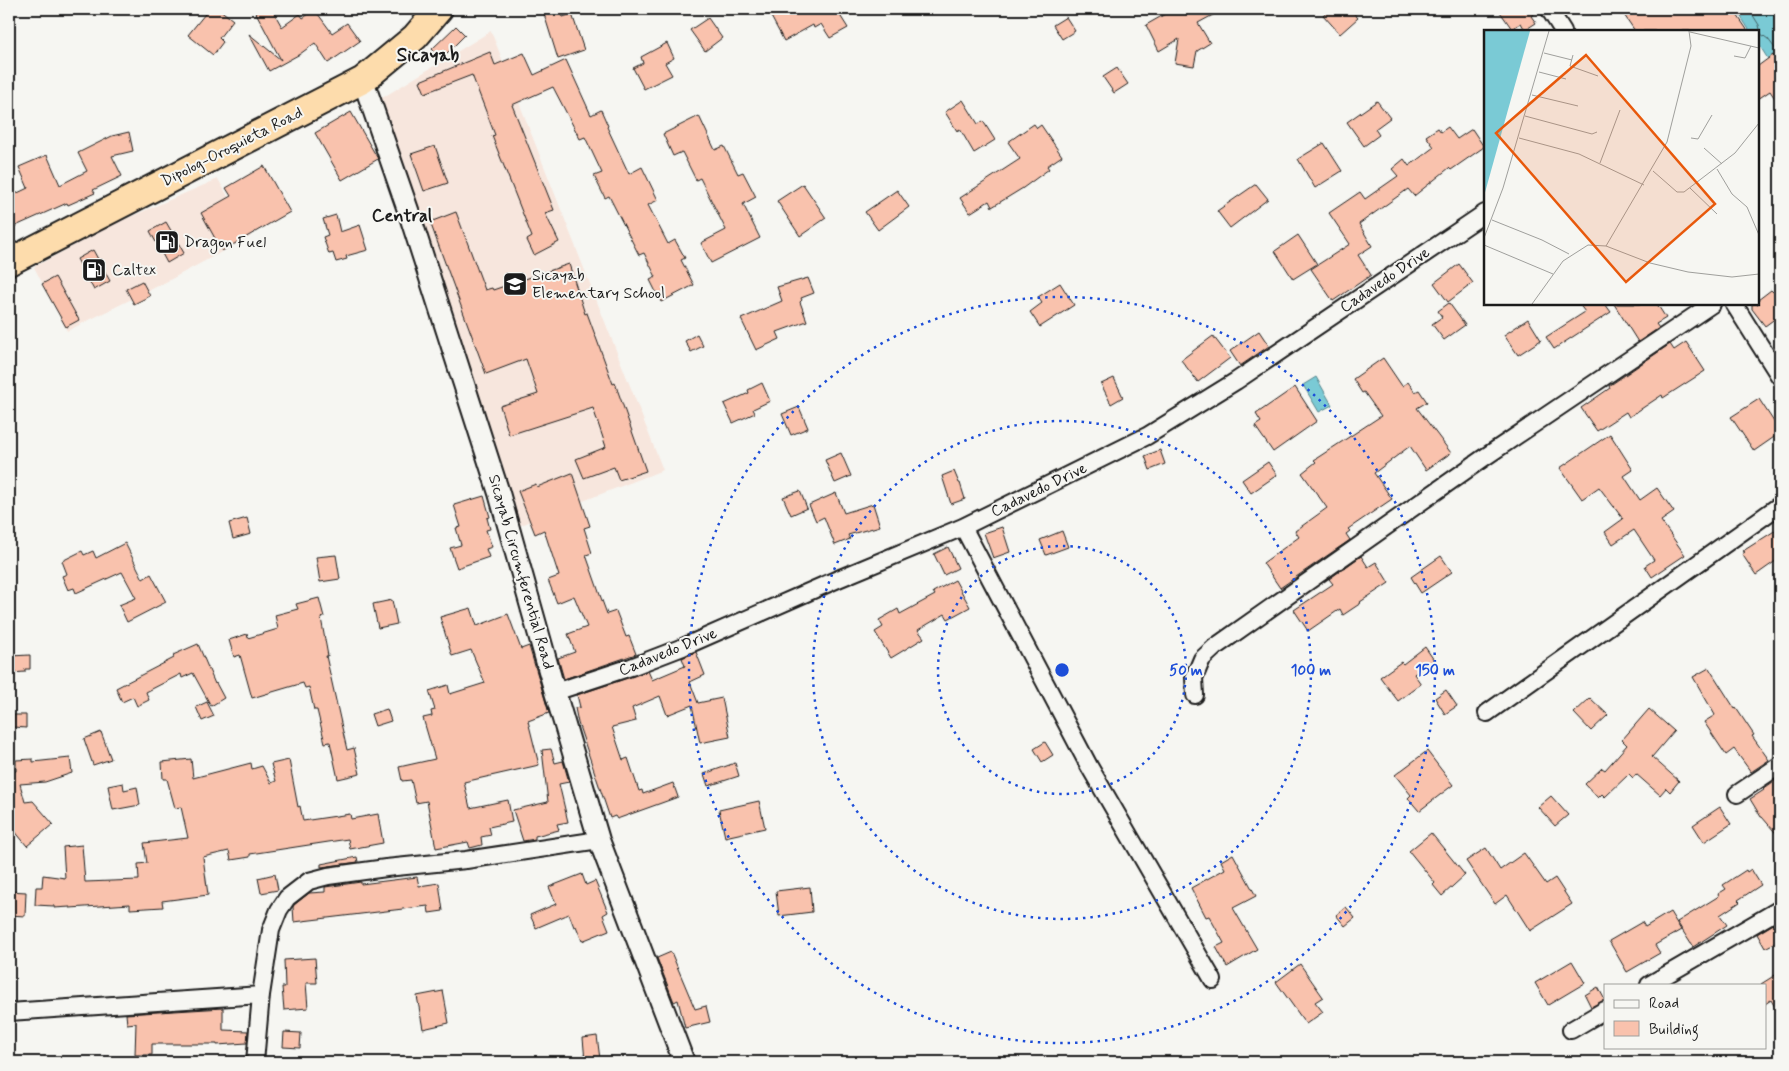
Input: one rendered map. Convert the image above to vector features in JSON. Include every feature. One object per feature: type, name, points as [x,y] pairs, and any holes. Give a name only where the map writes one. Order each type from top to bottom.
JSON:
[{"type":"highway","name":"Dipolog-Oroquieta Road","points":[[9,262],[363,80],[415,37],[439,9]]},
{"type":"street","points":[[1549,9],[1562,30]]},
{"type":"street","name":"Sicayab Circumferential Road","points":[[363,80],[409,213],[499,493],[555,692],[600,840],[684,1062]]},
{"type":"street","name":"Cadavedo Drive","points":[[555,692],[631,668],[683,647],[963,527],[1147,436],[1236,380],[1484,214]]},
{"type":"street","points":[[1195,695],[1194,678],[1202,659],[1215,647],[1499,448],[1711,305]]},
{"type":"street","points":[[1735,305],[1780,378]]},
{"type":"street","points":[[1487,713],[1780,505]]},
{"type":"street","points":[[963,527],[1089,766],[1213,980]]},
{"type":"street","points":[[1737,794],[1780,765]]},
{"type":"street","points":[[255,1062],[261,996],[271,930],[279,910],[291,894],[309,881],[328,876],[494,857],[600,840]]},
{"type":"street","points":[[1651,984],[1780,909]]},
{"type":"street","points":[[9,1012],[261,996]]},
{"type":"street","points":[[1571,1030],[1604,1011]]},
{"type":"shaded area","name":"Sicayab Elementary School","points":[[491,31],[663,470],[516,527],[382,98]]},
{"type":"shaded area","points":[[218,179],[251,236],[164,283],[67,331],[34,267],[114,224]]},
{"type":"water","points":[[1736,9],[1780,9],[1780,72],[1768,59],[1759,45],[1759,30],[1749,30]]},
{"type":"water","points":[[1316,377],[1332,405],[1319,412],[1303,385]]},
{"type":"building","points":[[209,9],[219,9],[233,20],[219,38],[223,42],[213,55],[188,35]]},
{"type":"building","points":[[254,9],[272,9],[282,27],[300,14],[303,18],[315,10],[332,33],[347,23],[360,41],[328,63],[315,43],[300,54],[269,71],[249,34],[281,60]]},
{"type":"building","points":[[560,9],[563,17],[572,14],[584,50],[558,59],[544,14]]},
{"type":"building","points":[[767,9],[836,9],[848,28],[830,38],[821,24],[814,28],[813,25],[784,41]]},
{"type":"building","points":[[1174,9],[1224,9],[1198,23],[1210,43],[1197,51],[1194,66],[1175,63],[1179,39],[1159,51],[1146,25]]},
{"type":"building","points":[[1330,9],[1350,9],[1358,18],[1340,34],[1323,15]]},
{"type":"building","points":[[1498,9],[1539,10],[1531,16],[1536,23],[1525,30],[1521,23],[1512,29]]},
{"type":"building","points":[[1620,9],[1733,9],[1747,30],[1634,30]]},
{"type":"building","points":[[1066,17],[1075,31],[1062,39],[1053,25]]},
{"type":"building","points":[[708,18],[722,38],[705,51],[690,30]]},
{"type":"building","points":[[456,26],[465,35],[441,59],[432,49]]},
{"type":"building","points":[[667,43],[674,58],[665,63],[672,75],[644,89],[633,68],[643,63],[641,57]]},
{"type":"building","points":[[490,52],[495,65],[524,53],[534,75],[566,60],[591,115],[601,110],[629,174],[642,167],[658,200],[648,205],[668,244],[675,240],[685,258],[681,260],[694,285],[661,302],[650,280],[656,277],[644,253],[639,255],[609,196],[605,198],[594,176],[602,173],[585,137],[580,139],[553,87],[512,105],[554,210],[545,213],[559,242],[534,255],[527,240],[532,237],[492,136],[495,135],[472,75],[425,93],[420,81]]},
{"type":"building","points":[[1773,55],[1780,66],[1780,106],[1770,91],[1759,98],[1759,65]]},
{"type":"building","points":[[1117,68],[1128,84],[1114,93],[1103,77]]},
{"type":"building","points":[[963,100],[978,124],[983,121],[995,140],[974,153],[960,129],[957,131],[945,112]]},
{"type":"building","points":[[1377,101],[1390,118],[1375,129],[1379,135],[1364,146],[1347,122]]},
{"type":"building","points":[[351,112],[378,159],[342,180],[315,133]]},
{"type":"building","points":[[699,116],[715,150],[724,146],[738,174],[743,172],[756,197],[743,204],[760,238],[711,263],[701,243],[726,230],[700,178],[696,180],[682,152],[673,156],[663,134]]},
{"type":"building","points":[[1034,124],[1037,128],[1041,125],[1062,156],[1047,166],[1049,169],[1023,188],[992,207],[989,201],[970,213],[960,198],[1020,159],[1008,142]]},
{"type":"building","points":[[1448,127],[1457,139],[1472,129],[1484,147],[1451,170],[1449,168],[1414,196],[1408,189],[1359,224],[1372,246],[1358,255],[1371,275],[1333,301],[1311,269],[1350,244],[1329,213],[1360,192],[1365,199],[1398,176],[1392,169],[1404,159],[1409,166],[1434,147],[1426,136],[1438,128],[1441,132]]},
{"type":"building","points":[[129,132],[133,151],[112,156],[122,176],[93,190],[95,193],[68,205],[67,203],[9,229],[9,197],[28,188],[19,167],[47,155],[60,185],[87,171],[78,153],[112,136]]},
{"type":"building","points":[[1324,143],[1342,171],[1315,188],[1298,159]]},
{"type":"building","points":[[435,146],[448,183],[424,191],[411,154]]},
{"type":"building","points":[[264,166],[290,212],[222,251],[201,213],[231,196],[226,188]]},
{"type":"building","points":[[803,184],[826,218],[800,236],[777,201]]},
{"type":"building","points":[[1256,184],[1268,199],[1230,228],[1217,211]]},
{"type":"building","points":[[897,190],[909,207],[878,230],[865,212]]},
{"type":"building","points":[[456,212],[485,290],[492,288],[493,290],[569,264],[585,314],[587,313],[613,384],[615,383],[646,471],[619,480],[614,467],[584,478],[576,459],[606,447],[593,408],[509,435],[500,406],[538,394],[526,359],[486,374],[430,222]]},
{"type":"building","points":[[336,215],[340,232],[360,225],[368,250],[346,256],[347,259],[336,262],[333,253],[329,254],[323,237],[328,235],[323,219]]},
{"type":"building","name":"Dragon Fuel","points":[[166,222],[184,253],[167,263],[150,231]]},
{"type":"building","points":[[1298,235],[1317,264],[1293,279],[1275,251]]},
{"type":"building","name":"Caltex","points":[[93,250],[110,281],[94,290],[77,259]]},
{"type":"building","points":[[1459,264],[1473,283],[1448,302],[1434,283]]},
{"type":"building","points":[[55,277],[79,320],[66,327],[42,284]]},
{"type":"building","points":[[808,278],[814,293],[801,298],[800,302],[807,321],[777,332],[780,339],[756,350],[741,319],[782,301],[777,287]]},
{"type":"building","points":[[142,281],[150,296],[134,304],[126,289]]},
{"type":"building","points":[[1060,283],[1074,305],[1040,327],[1030,312],[1042,303],[1038,297]]},
{"type":"building","points":[[1780,286],[1780,315],[1765,326],[1752,309],[1752,305],[1759,305],[1759,299],[1771,290],[1773,292]]},
{"type":"building","points":[[1449,303],[1465,325],[1444,340],[1432,324],[1442,317],[1438,311]]},
{"type":"building","points":[[1580,305],[1606,305],[1611,312],[1554,349],[1546,337],[1585,312]]},
{"type":"building","points":[[1615,305],[1658,305],[1666,318],[1656,324],[1659,328],[1638,342]]},
{"type":"building","points":[[1528,319],[1541,340],[1518,355],[1504,335]]},
{"type":"building","points":[[1259,331],[1269,346],[1240,366],[1230,351]]},
{"type":"building","points":[[697,334],[703,346],[691,352],[685,341]]},
{"type":"building","points":[[1213,336],[1230,358],[1198,382],[1181,360]]},
{"type":"building","points":[[1686,342],[1705,371],[1663,398],[1662,395],[1629,417],[1626,412],[1597,431],[1581,408],[1610,388],[1609,386],[1670,344],[1674,350]]},
{"type":"building","points":[[1383,358],[1402,386],[1408,382],[1415,392],[1419,390],[1427,402],[1417,408],[1451,453],[1426,470],[1410,446],[1374,473],[1392,499],[1348,529],[1350,531],[1346,534],[1350,540],[1280,588],[1263,563],[1299,537],[1295,531],[1327,508],[1302,473],[1316,462],[1314,460],[1381,416],[1353,379]]},
{"type":"building","points":[[1114,378],[1123,397],[1111,404],[1101,384]]},
{"type":"building","points":[[762,383],[770,401],[753,409],[755,413],[733,423],[724,404],[749,393],[748,390]]},
{"type":"building","points":[[1295,387],[1317,421],[1273,452],[1255,426],[1261,422],[1256,414]]},
{"type":"building","points":[[1759,399],[1780,433],[1754,451],[1731,417]]},
{"type":"building","points":[[799,407],[808,428],[791,435],[782,414]]},
{"type":"building","points":[[1610,434],[1633,470],[1624,476],[1640,500],[1657,488],[1674,512],[1661,521],[1685,555],[1652,577],[1645,566],[1654,560],[1634,530],[1613,544],[1605,532],[1623,519],[1599,487],[1582,499],[1560,468]]},
{"type":"building","points":[[1160,450],[1165,464],[1150,470],[1145,456]]},
{"type":"building","points":[[841,453],[851,476],[835,483],[825,460]]},
{"type":"building","points":[[1268,462],[1277,475],[1251,493],[1242,480]]},
{"type":"building","points":[[954,471],[965,499],[951,504],[942,476]]},
{"type":"building","points":[[572,473],[590,526],[584,528],[592,553],[586,555],[600,595],[607,614],[616,611],[626,637],[629,636],[636,654],[564,679],[558,658],[575,652],[568,634],[587,627],[574,596],[557,603],[548,580],[559,576],[544,530],[535,534],[518,491],[536,484],[537,487]]},
{"type":"building","points":[[800,491],[807,508],[791,515],[783,497]]},
{"type":"building","points":[[836,493],[844,513],[873,504],[880,526],[848,535],[850,539],[835,545],[824,517],[816,521],[809,505]]},
{"type":"building","points":[[484,496],[490,517],[487,518],[490,529],[486,530],[492,547],[486,549],[489,557],[457,568],[450,548],[461,545],[456,528],[461,527],[454,505]]},
{"type":"building","points":[[247,518],[251,534],[233,539],[229,523]]},
{"type":"building","points":[[1002,527],[1010,552],[993,558],[984,533]]},
{"type":"building","points":[[1776,530],[1780,537],[1780,558],[1756,575],[1742,554],[1745,552],[1743,551]]},
{"type":"building","points":[[1062,531],[1068,547],[1046,555],[1040,540]]},
{"type":"building","points":[[125,543],[143,579],[151,574],[166,602],[127,622],[119,605],[136,598],[122,572],[76,593],[74,588],[68,590],[62,576],[67,574],[62,561],[82,551],[84,555],[93,551],[96,558]]},
{"type":"building","points":[[948,547],[958,568],[944,575],[934,554]]},
{"type":"building","points":[[336,555],[340,579],[320,582],[316,557]]},
{"type":"building","points":[[1361,556],[1368,567],[1376,562],[1389,583],[1343,615],[1340,609],[1308,631],[1294,610],[1333,584],[1329,579]]},
{"type":"building","points":[[1441,556],[1452,572],[1421,593],[1411,577]]},
{"type":"building","points":[[955,580],[970,607],[948,619],[945,614],[918,630],[924,638],[891,658],[875,632],[883,627],[879,620],[898,609],[900,614],[935,595],[933,592]]},
{"type":"building","points":[[319,598],[324,617],[321,618],[328,656],[326,656],[347,750],[354,748],[360,774],[338,779],[330,742],[325,743],[317,710],[314,710],[309,687],[305,688],[303,683],[252,698],[240,655],[234,657],[229,640],[247,634],[248,638],[278,629],[275,615],[298,609],[296,604]]},
{"type":"building","points":[[392,600],[397,624],[378,628],[373,604]]},
{"type":"building","points":[[471,608],[477,626],[508,614],[521,649],[529,646],[549,713],[528,721],[539,765],[464,782],[470,808],[508,800],[512,822],[489,827],[491,835],[481,837],[482,845],[470,848],[468,842],[436,848],[427,801],[416,803],[411,780],[402,781],[399,767],[435,759],[423,718],[432,716],[431,711],[435,710],[429,691],[448,685],[450,694],[485,683],[471,650],[452,656],[440,617]]},
{"type":"building","points":[[198,644],[215,684],[224,698],[211,706],[193,673],[182,678],[181,674],[146,692],[149,700],[137,706],[133,697],[122,702],[116,688],[174,658],[173,655]]},
{"type":"building","points":[[1425,647],[1434,660],[1414,674],[1421,684],[1398,701],[1380,677],[1401,662],[1403,664]]},
{"type":"building","points":[[696,652],[705,675],[690,682],[698,703],[722,698],[730,737],[700,743],[692,705],[667,715],[660,696],[632,708],[636,721],[612,727],[623,760],[628,758],[639,791],[642,790],[643,794],[673,783],[678,797],[617,819],[615,816],[610,818],[578,723],[575,708],[580,707],[577,695],[648,671],[652,680],[685,666],[682,658]]},
{"type":"building","points":[[30,655],[30,669],[25,669],[25,672],[11,673],[10,656]]},
{"type":"building","points":[[1709,668],[1769,760],[1751,772],[1734,749],[1726,755],[1704,722],[1715,715],[1693,677]]},
{"type":"building","points":[[1446,690],[1457,706],[1445,714],[1435,698]]},
{"type":"building","points":[[1590,698],[1608,715],[1591,731],[1574,713]]},
{"type":"building","points":[[207,702],[214,716],[202,721],[196,707]]},
{"type":"building","points":[[387,709],[391,721],[375,726],[371,714]]},
{"type":"building","points":[[1649,709],[1674,731],[1652,757],[1679,781],[1670,792],[1666,788],[1660,795],[1636,774],[1633,778],[1629,774],[1605,797],[1602,794],[1598,798],[1585,784],[1602,768],[1605,770],[1627,745],[1622,740]]},
{"type":"building","points":[[14,715],[26,715],[26,728],[13,727]]},
{"type":"building","points":[[101,732],[111,759],[93,765],[84,739]]},
{"type":"building","points":[[1045,742],[1053,755],[1042,762],[1034,749]]},
{"type":"building","points":[[551,749],[555,763],[563,761],[569,782],[559,784],[568,822],[557,824],[559,830],[535,836],[535,839],[523,841],[513,810],[548,802],[542,750]]},
{"type":"building","points":[[1427,751],[1453,785],[1419,811],[1408,798],[1411,795],[1395,775]]},
{"type":"building","points":[[70,758],[72,773],[45,782],[20,784],[25,802],[33,801],[53,824],[27,846],[9,824],[9,808],[12,808],[10,772],[16,771],[16,760],[33,759],[33,762]]},
{"type":"building","points":[[191,759],[193,778],[251,763],[252,769],[262,766],[271,783],[276,781],[271,764],[289,760],[298,807],[300,806],[303,821],[350,814],[351,819],[378,814],[383,843],[350,849],[348,839],[250,854],[250,857],[231,860],[229,851],[203,857],[208,895],[162,901],[163,907],[130,909],[130,904],[54,908],[54,906],[35,905],[36,887],[42,887],[43,875],[65,878],[63,847],[82,845],[85,882],[139,880],[138,864],[147,863],[144,843],[188,838],[181,807],[175,808],[167,779],[163,779],[162,762]]},
{"type":"building","points":[[735,763],[739,776],[708,786],[704,774]]},
{"type":"building","points":[[1780,777],[1780,838],[1761,817],[1750,799]]},
{"type":"building","points":[[123,783],[124,790],[137,787],[140,805],[113,810],[108,786]]},
{"type":"building","points":[[1551,796],[1568,815],[1555,826],[1538,807]]},
{"type":"building","points":[[759,801],[765,828],[725,837],[719,810]]},
{"type":"building","points":[[1720,807],[1731,824],[1704,842],[1693,825]]},
{"type":"building","points":[[1431,833],[1465,875],[1442,896],[1433,885],[1435,883],[1409,851]]},
{"type":"building","points":[[1486,848],[1500,870],[1524,853],[1546,884],[1555,878],[1572,904],[1530,931],[1507,895],[1495,904],[1466,861]]},
{"type":"building","points":[[1233,854],[1256,896],[1233,908],[1257,949],[1227,967],[1216,947],[1224,943],[1209,916],[1206,917],[1191,888],[1225,869],[1221,861]]},
{"type":"building","points":[[357,857],[358,862],[321,867],[321,864]]},
{"type":"building","points":[[1751,869],[1761,885],[1720,915],[1727,925],[1693,947],[1677,922],[1719,896],[1718,894],[1726,889],[1723,885],[1746,870],[1747,872]]},
{"type":"building","points":[[275,874],[278,890],[261,893],[258,878]]},
{"type":"building","points":[[582,874],[586,885],[595,881],[608,912],[603,915],[609,930],[582,941],[569,914],[536,928],[530,915],[556,904],[549,887]]},
{"type":"building","points":[[417,877],[419,886],[439,883],[443,911],[429,913],[428,906],[294,922],[294,905],[309,893],[325,892],[325,887]]},
{"type":"building","points":[[810,887],[812,912],[779,916],[776,891]]},
{"type":"building","points":[[9,891],[26,892],[25,916],[9,915]]},
{"type":"building","points":[[1346,907],[1355,918],[1345,926],[1336,915]]},
{"type":"building","points":[[1670,912],[1681,930],[1655,945],[1660,953],[1627,972],[1609,941],[1642,922],[1645,927]]},
{"type":"building","points":[[1780,920],[1780,940],[1765,948],[1757,934]]},
{"type":"building","points":[[671,952],[695,1009],[706,1006],[710,1022],[685,1028],[678,1000],[674,1002],[657,958]]},
{"type":"building","points":[[315,958],[317,983],[306,983],[308,1008],[284,1010],[282,987],[285,987],[284,960]]},
{"type":"building","points":[[1572,961],[1585,983],[1548,1005],[1535,983]]},
{"type":"building","points":[[1300,964],[1323,997],[1315,1002],[1323,1012],[1306,1024],[1276,982]]},
{"type":"building","points":[[1780,972],[1780,1016],[1771,1000],[1766,1003],[1766,984],[1761,984]]},
{"type":"building","points":[[1598,987],[1604,1000],[1591,1007],[1585,995]]},
{"type":"building","points":[[443,991],[449,1023],[423,1029],[417,996]]},
{"type":"building","points":[[223,1008],[223,1030],[248,1031],[247,1043],[217,1045],[152,1044],[152,1055],[135,1055],[136,1023],[127,1024],[126,1014]]},
{"type":"building","points":[[284,1032],[301,1033],[300,1048],[283,1047]]},
{"type":"building","points":[[597,1036],[600,1059],[585,1061],[583,1038]]},
{"type":"place","name":"Dragon Fuel","points":[[167,242]]},
{"type":"place","name":"Caltex","points":[[94,270]]},
{"type":"place","name":"Sicayab Elementary School","points":[[515,284]]},
{"type":"district","name":"Sicayab","points":[[428,55]]},
{"type":"district","name":"Central","points":[[402,216]]}]
